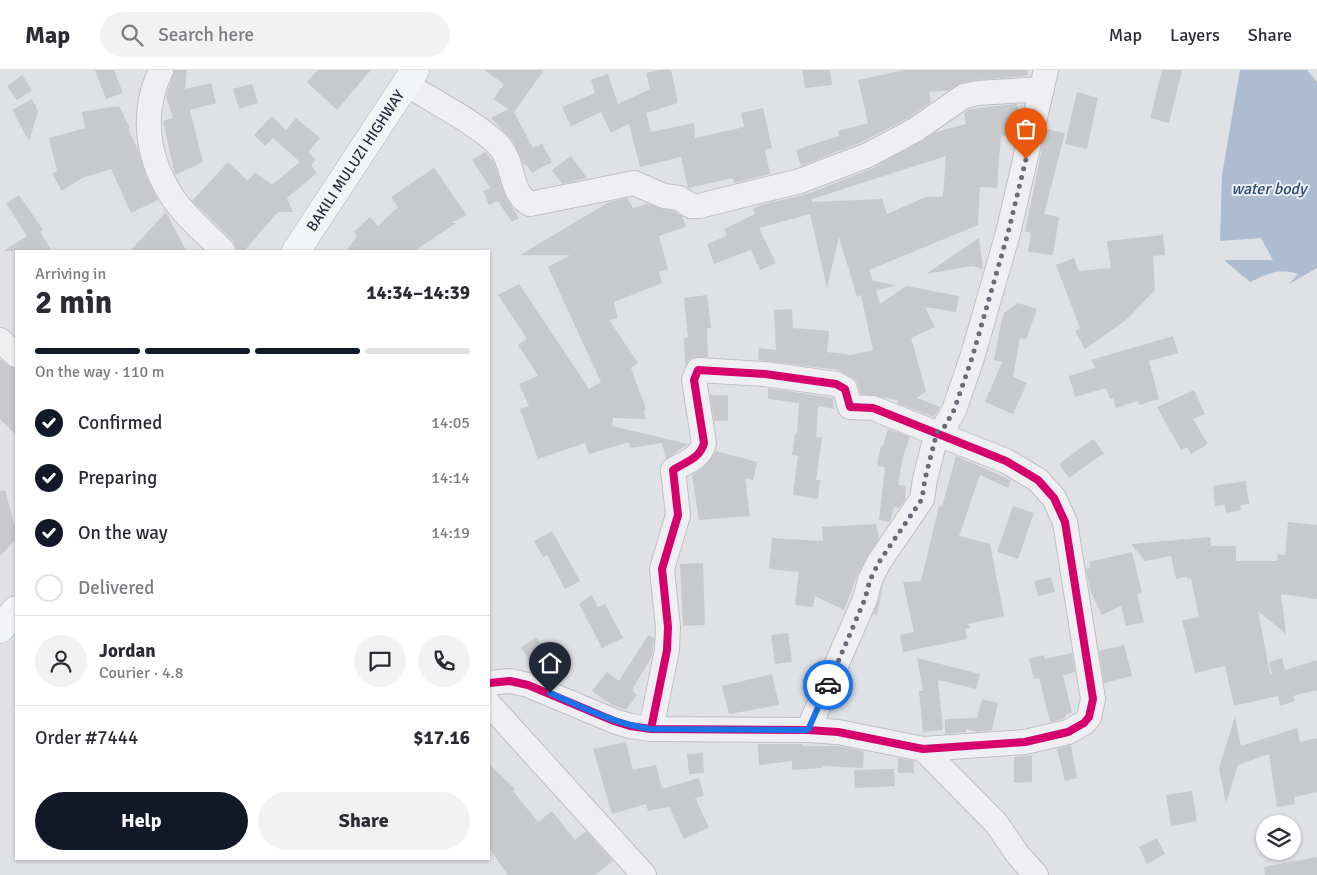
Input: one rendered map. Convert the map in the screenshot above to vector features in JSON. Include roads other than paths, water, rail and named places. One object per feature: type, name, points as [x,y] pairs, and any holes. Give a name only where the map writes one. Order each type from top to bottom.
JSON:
[{"type":"highway","name":"BAKILI MULUZI HIGHWAY","points":[[297,250],[410,77]]},
{"type":"highway","points":[[0,629],[15,611]]},
{"type":"street","points":[[161,70],[148,104],[148,132],[154,156],[176,201],[222,250]]},
{"type":"street","points":[[410,77],[495,141],[508,159],[518,192],[523,200],[530,204],[634,183],[664,196],[679,198],[691,206],[699,206],[800,181],[868,155],[915,130],[964,96],[1044,79],[1008,233],[972,358],[954,410],[945,426],[937,432],[922,499],[879,562],[870,580],[865,599],[808,730]]},
{"type":"street","points":[[0,340],[15,354]]},
{"type":"street","points":[[490,683],[510,681],[528,685],[614,721],[651,729],[808,730],[838,732],[923,749],[1026,742],[1068,732],[1084,724],[1089,717],[1093,699],[1066,522],[1054,498],[1038,480],[1006,461],[966,447],[937,432],[873,408],[850,407],[845,389],[836,384],[765,374],[698,370],[694,380],[704,443],[703,449],[694,458],[673,470],[678,515],[662,569],[668,626],[667,650],[651,729]]},
{"type":"street","points":[[490,705],[644,875]]},
{"type":"street","points":[[923,749],[996,822],[1018,855],[1036,875]]},
{"type":"water","name":"water body","points":[[1240,70],[1307,70],[1317,82],[1317,268],[1289,284],[1298,274],[1279,271],[1250,282],[1224,260],[1273,260],[1261,238],[1220,241],[1222,175]]}]
